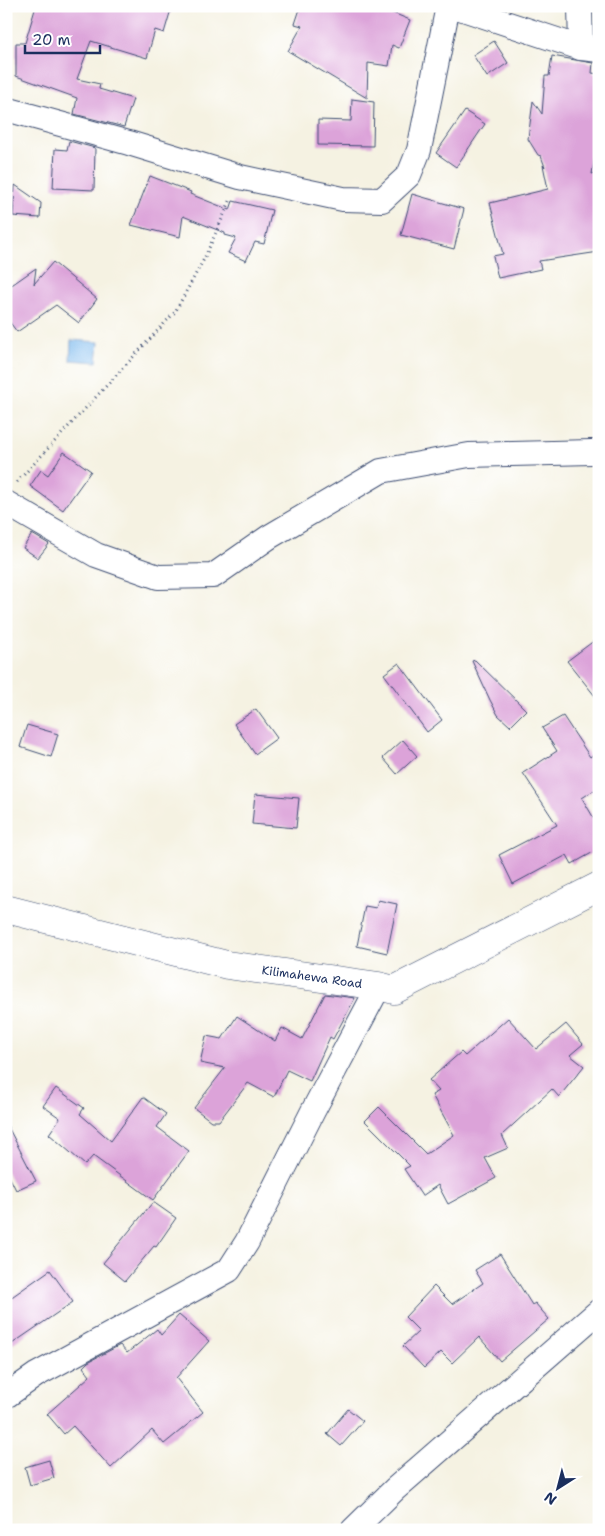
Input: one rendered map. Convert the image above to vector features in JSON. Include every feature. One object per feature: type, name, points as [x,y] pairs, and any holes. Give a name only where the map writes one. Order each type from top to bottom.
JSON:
[{"type":"street","points":[[6,109],[129,143],[240,177],[342,199],[382,200],[409,175],[419,150],[448,6]]},
{"type":"street","points":[[454,6],[590,49]]},
{"type":"street","points":[[580,6],[590,49]]},
{"type":"street","points":[[10,495],[96,555],[158,577],[213,576],[269,537],[381,471],[468,455],[592,452]]},
{"type":"street","name":"Kilimahewa Road","points":[[6,909],[227,966],[379,986],[394,990],[599,886]]},
{"type":"street","points":[[6,1396],[36,1375],[230,1270],[247,1242],[379,986]]},
{"type":"street","points":[[353,1530],[395,1489],[599,1311]]},
{"type":"path","points":[[10,495],[175,312],[204,259],[240,177]]},
{"type":"water","points":[[71,340],[99,342],[97,362],[70,360]]},
{"type":"building","points":[[36,6],[172,6],[164,33],[155,30],[147,58],[91,41],[77,79],[100,84],[99,89],[133,99],[124,127],[74,114],[77,98],[16,76],[16,43],[25,43]]},
{"type":"building","points":[[301,6],[376,6],[410,20],[399,48],[392,45],[389,66],[368,63],[367,98],[288,51],[302,26],[295,24]]},
{"type":"building","points":[[494,41],[508,63],[487,77],[473,55]]},
{"type":"building","points":[[552,56],[593,63],[592,73],[599,74],[599,132],[592,174],[599,172],[599,252],[539,261],[541,269],[498,278],[493,256],[503,254],[490,203],[548,189],[543,165],[545,167],[541,156],[538,155],[528,139],[533,101],[542,114],[545,76],[549,76]]},
{"type":"building","points":[[352,99],[374,102],[373,146],[318,145],[318,120],[351,121]]},
{"type":"building","points":[[465,111],[485,124],[456,167],[436,153]]},
{"type":"building","points":[[69,141],[95,148],[94,190],[53,188],[55,149],[67,150]]},
{"type":"building","points":[[150,176],[230,210],[233,201],[272,210],[264,244],[255,242],[246,261],[228,253],[236,238],[183,216],[180,237],[131,225]]},
{"type":"building","points":[[15,185],[41,203],[40,218],[13,216]]},
{"type":"building","points":[[412,194],[464,209],[454,249],[401,235]]},
{"type":"building","points":[[53,262],[97,299],[79,323],[56,305],[17,332],[6,317],[6,289],[36,268],[34,284]]},
{"type":"building","points":[[64,452],[91,471],[63,510],[30,486],[41,470],[48,475]]},
{"type":"building","points":[[32,534],[49,544],[38,558],[23,548]]},
{"type":"building","points":[[599,637],[599,701],[567,661]]},
{"type":"building","points":[[475,660],[526,710],[510,726],[498,715],[490,700],[472,661]]},
{"type":"building","points":[[399,663],[442,720],[427,732],[384,674]]},
{"type":"building","points":[[256,709],[277,738],[255,754],[234,724]]},
{"type":"building","points":[[563,716],[590,757],[599,751],[599,787],[582,798],[599,827],[599,849],[572,864],[567,855],[513,884],[499,855],[557,825],[523,773],[557,751],[542,728]]},
{"type":"building","points":[[27,725],[58,734],[51,757],[20,747]]},
{"type":"building","points":[[403,740],[417,756],[397,774],[383,758]]},
{"type":"building","points":[[255,794],[299,798],[296,828],[252,824]]},
{"type":"building","points":[[378,900],[397,904],[387,953],[357,946],[365,906],[376,908]]},
{"type":"building","points":[[325,994],[355,998],[333,1039],[330,1037],[310,1081],[287,1070],[274,1097],[248,1083],[219,1121],[211,1121],[194,1108],[225,1068],[200,1063],[206,1036],[222,1039],[237,1016],[275,1041],[282,1028],[302,1039]]},
{"type":"building","points":[[508,1018],[536,1049],[566,1024],[583,1044],[570,1055],[584,1066],[559,1097],[552,1089],[502,1135],[508,1148],[485,1158],[496,1178],[448,1204],[438,1185],[422,1196],[404,1169],[410,1166],[365,1121],[379,1107],[426,1154],[454,1135],[432,1095],[439,1091],[429,1080],[461,1052],[465,1056]]},
{"type":"building","points":[[56,1088],[84,1108],[80,1114],[111,1141],[143,1097],[166,1114],[157,1127],[189,1151],[153,1200],[93,1156],[85,1165],[49,1134],[60,1118],[43,1106]]},
{"type":"building","points":[[6,1123],[36,1181],[16,1190],[6,1170]]},
{"type":"building","points":[[153,1202],[176,1218],[156,1247],[154,1246],[125,1281],[103,1263]]},
{"type":"building","points":[[500,1254],[532,1305],[535,1303],[549,1319],[500,1361],[479,1337],[452,1363],[441,1352],[424,1368],[403,1346],[419,1331],[405,1317],[434,1286],[452,1304],[483,1283],[475,1270]]},
{"type":"building","points":[[50,1270],[73,1302],[6,1348],[6,1301]]},
{"type":"building","points":[[179,1315],[209,1341],[176,1378],[203,1412],[164,1444],[152,1430],[111,1468],[73,1426],[64,1434],[47,1414],[90,1376],[83,1367],[88,1362],[120,1345],[127,1353],[157,1329],[161,1335]]},
{"type":"building","points":[[348,1409],[363,1421],[341,1446],[327,1434]]},
{"type":"building","points":[[49,1460],[54,1478],[30,1485],[25,1467]]}]
